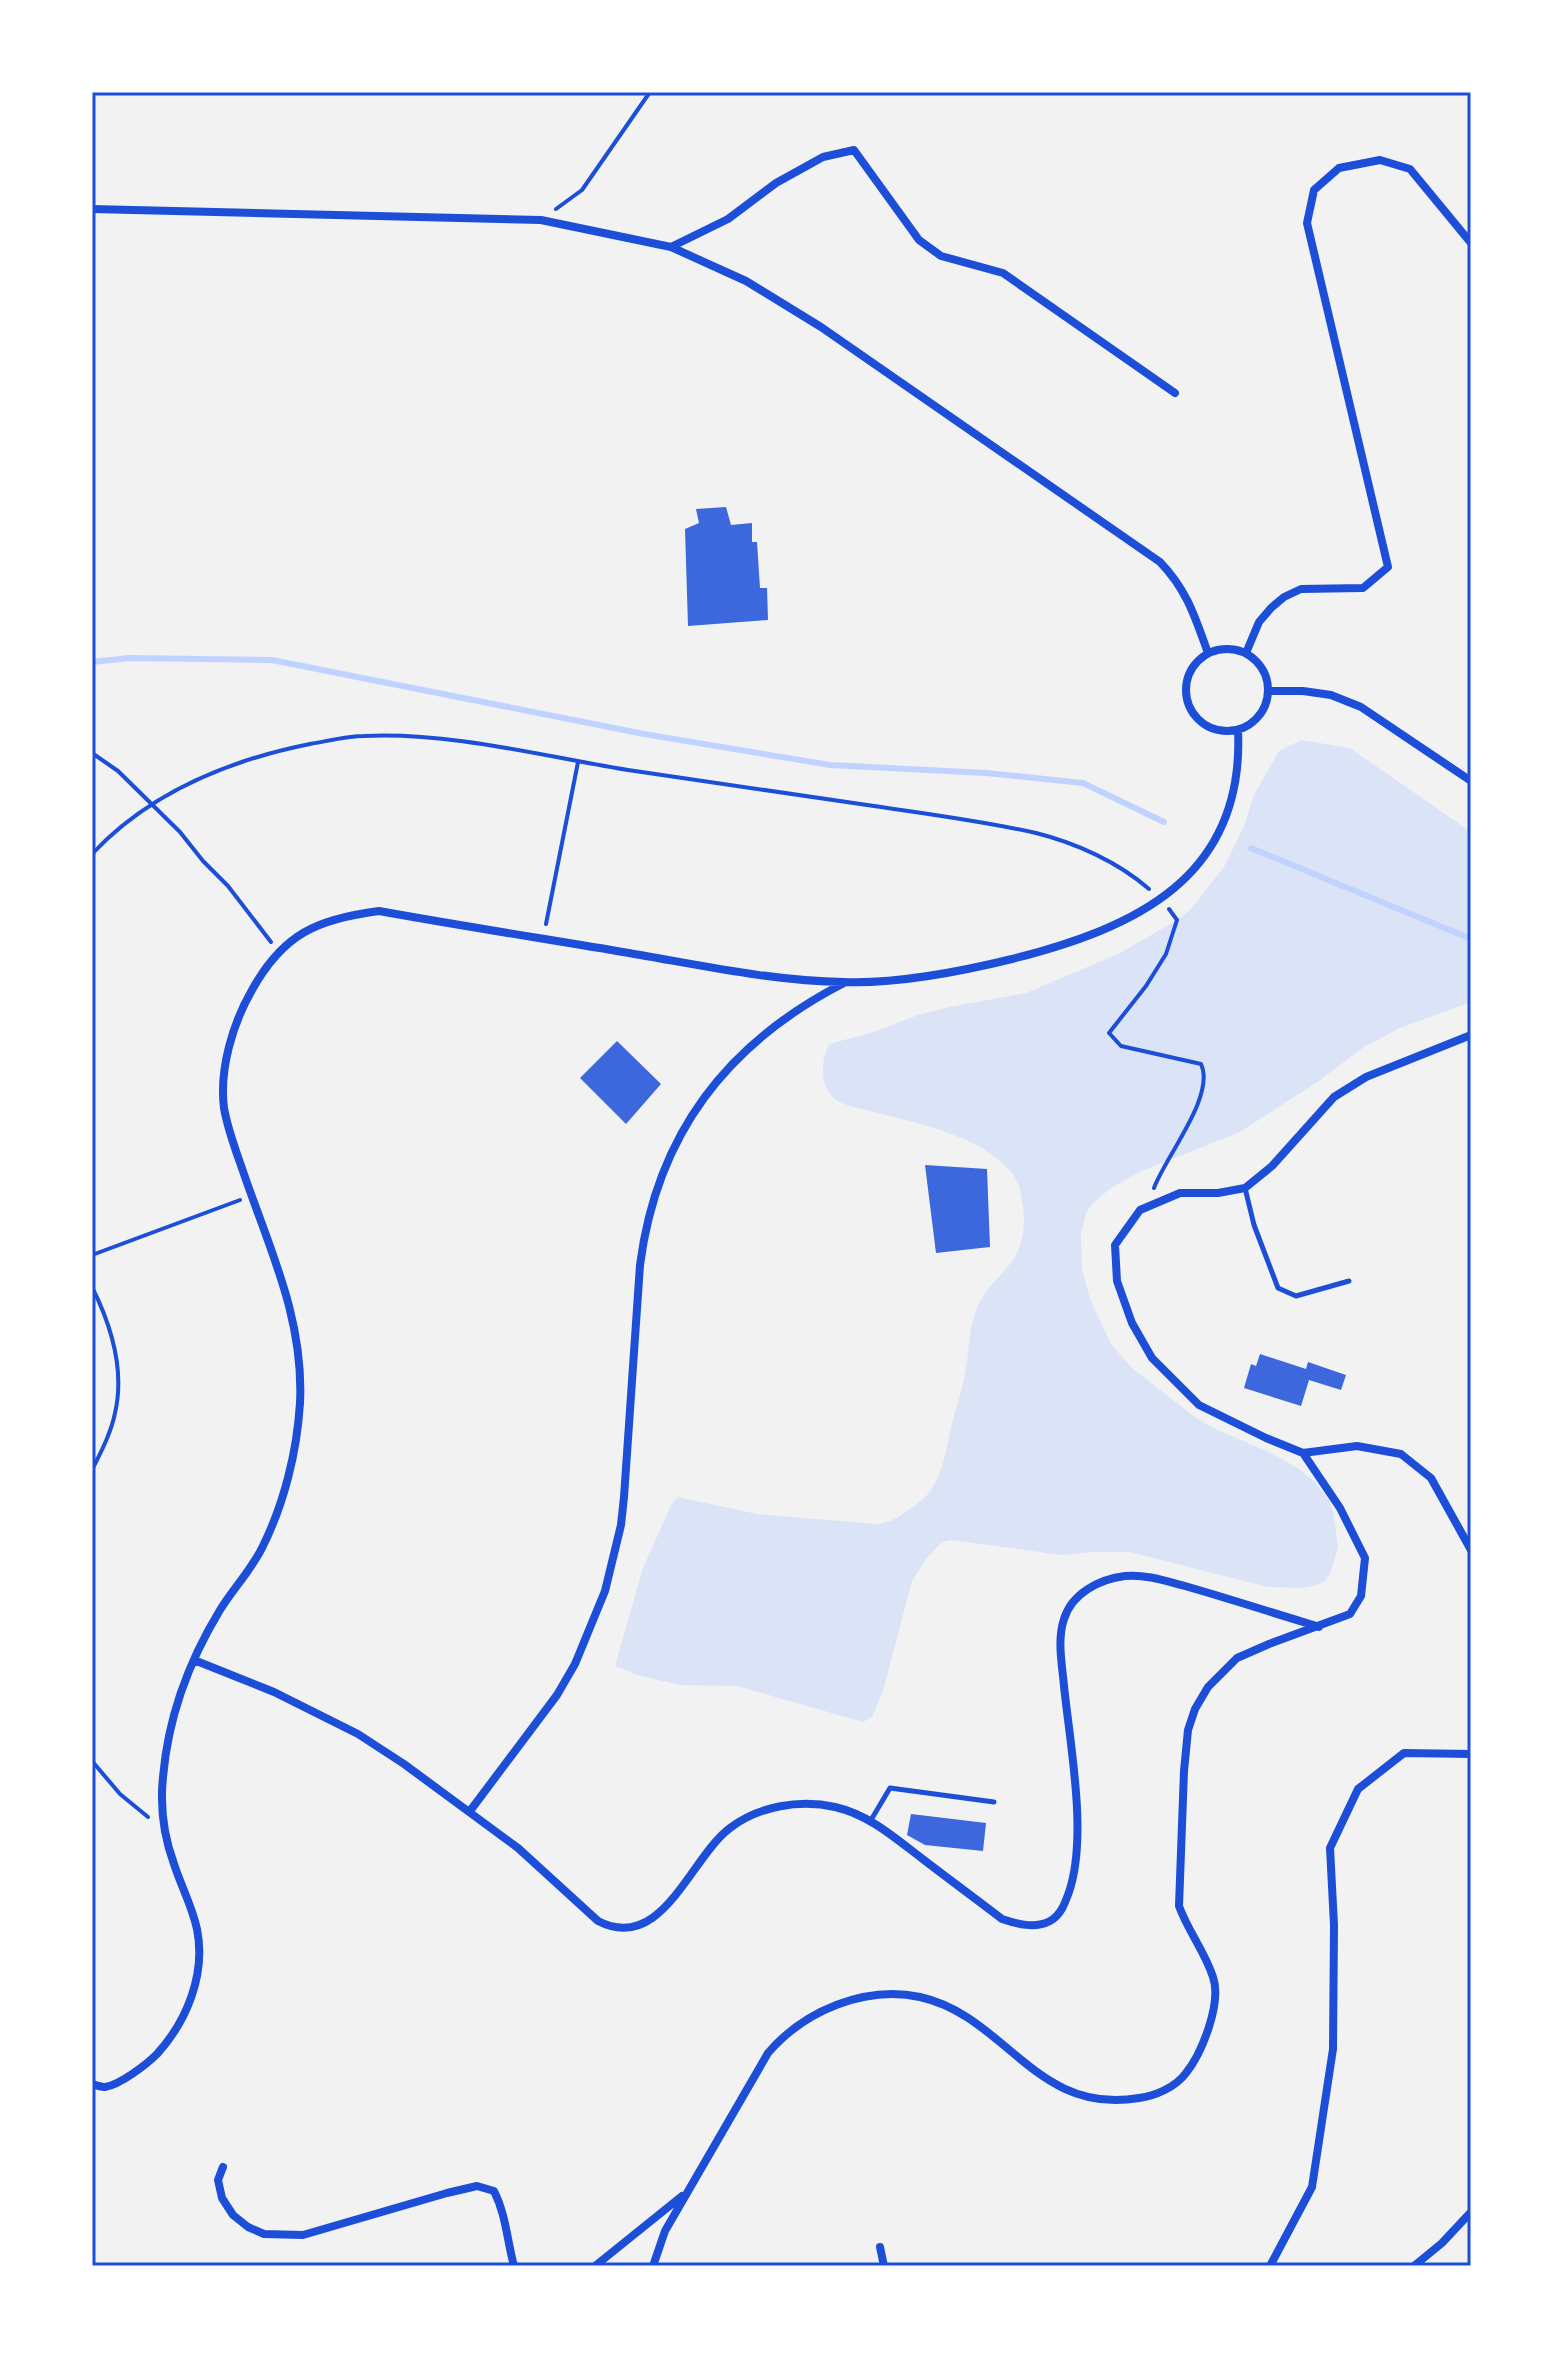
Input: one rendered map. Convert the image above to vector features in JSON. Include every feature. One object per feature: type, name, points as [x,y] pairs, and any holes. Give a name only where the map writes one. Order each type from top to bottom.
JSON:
[{"type":"street","points":[[671,247],[728,219],[776,183],[823,157],[854,150],[919,240],[941,256],[1003,273],[1175,393]]},
{"type":"street","points":[[1246,653],[1259,622],[1284,597],[1301,589],[1363,588],[1388,567],[1307,223],[1314,190],[1339,168],[1366,162],[1380,160],[1410,169],[1471,243]]},
{"type":"street","points":[[92,209],[541,220],[671,247],[746,281],[821,327],[1160,562],[1177,580],[1208,653]]},
{"type":"street","points":[[1226,648],[1246,653],[1262,667],[1267,679],[1265,707],[1250,725],[1238,730],[1227,732],[1207,727],[1195,717],[1187,703],[1185,687],[1190,670],[1208,653],[1226,648]]},
{"type":"street","points":[[1268,691],[1331,695],[1361,707],[1471,781]]},
{"type":"street","points":[[92,2084],[105,2087],[150,2062],[180,2024],[197,1979],[197,1928],[165,1832],[162,1780],[167,1748],[174,1715],[194,1660],[221,1607],[260,1552],[275,1521],[298,1430],[301,1373],[290,1304],[224,1106],[224,1078],[236,1023],[260,976],[278,952],[298,935],[319,924],[347,915],[379,911],[746,973],[844,982],[945,974],[1091,936],[1124,922],[1162,900],[1195,868],[1220,828],[1236,783],[1238,730]]},
{"type":"street","points":[[470,1811],[557,1695],[575,1664],[605,1591],[621,1525],[644,1231],[667,1160],[697,1106],[715,1083],[788,1016],[844,982]]},
{"type":"street","points":[[653,2266],[665,2231],[768,2053],[782,2036],[800,2023],[840,2003],[902,1994],[938,2002],[958,2011],[1032,2071],[1056,2086],[1103,2101],[1146,2097],[1181,2080],[1194,2063],[1206,2036],[1214,2005],[1215,1981],[1179,1906],[1183,1786],[1188,1730],[1195,1709],[1208,1687],[1237,1658],[1350,1614],[1361,1596],[1365,1558],[1340,1508],[1303,1453],[1199,1405],[1152,1358],[1132,1323],[1117,1281],[1115,1245],[1140,1210],[1180,1193],[1218,1193],[1245,1188],[1272,1166],[1334,1097],[1366,1077],[1471,1035]]},
{"type":"street","points":[[1303,1453],[1357,1446],[1401,1454],[1431,1478],[1471,1550]]},
{"type":"street","points":[[194,1660],[274,1692],[358,1734],[470,1811],[518,1848],[598,1921],[612,1928],[642,1924],[676,1896],[728,1829],[753,1814],[803,1803],[835,1807],[871,1820],[1002,1919],[1035,1925],[1049,1921],[1060,1913],[1071,1886],[1077,1855],[1076,1801],[1060,1647],[1064,1619],[1073,1602],[1087,1589],[1106,1580],[1128,1576],[1152,1578],[1222,1596],[1319,1627]]},
{"type":"street","points":[[1270,2266],[1312,2187],[1333,2049],[1334,1925],[1330,1848],[1358,1789],[1404,1753],[1471,1754]]},
{"type":"street","points":[[223,2167],[218,2180],[222,2198],[233,2215],[264,2234],[303,2235],[477,2186],[494,2191],[504,2211],[514,2266]]},
{"type":"street","points":[[595,2266],[686,2193]]},
{"type":"street","points":[[1414,2266],[1442,2243],[1471,2212]]},
{"type":"street","points":[[880,2247],[884,2266]]},
{"type":"lane","points":[[1245,1188],[1254,1225],[1278,1288],[1296,1296],[1349,1281]]},
{"type":"lane","points":[[871,1820],[890,1788],[994,1802]]},
{"type":"path","points":[[541,220],[582,190],[650,92]]},
{"type":"path","points":[[92,854],[127,820],[152,803],[236,764],[283,749],[362,736],[443,739],[919,812],[1038,834],[1097,856],[1134,876],[1162,900],[1177,920],[1166,954],[1146,986],[1109,1033],[1121,1046],[1201,1064],[1206,1074],[1197,1107],[1156,1182],[1148,1206]]},
{"type":"path","points":[[92,753],[118,771],[152,803],[228,886],[278,952]]},
{"type":"path","points":[[543,938],[578,762]]},
{"type":"path","points":[[92,1255],[252,1196]]},
{"type":"path","points":[[92,1287],[112,1336],[118,1371],[116,1412],[92,1470]]},
{"type":"path","points":[[92,1761],[120,1794],[165,1832]]},
{"type":"shaded area","points":[[1301,740],[1350,748],[1471,832],[1471,1002],[1400,1028],[1364,1047],[1316,1083],[1238,1133],[1139,1172],[1111,1188],[1086,1213],[1081,1235],[1082,1269],[1090,1299],[1111,1344],[1133,1369],[1213,1428],[1298,1468],[1315,1482],[1329,1501],[1338,1547],[1325,1581],[1301,1588],[1267,1587],[1130,1552],[1061,1555],[952,1540],[942,1542],[912,1581],[883,1691],[872,1717],[863,1722],[737,1686],[680,1685],[637,1675],[615,1666],[643,1568],[671,1505],[678,1497],[757,1514],[876,1524],[897,1518],[925,1497],[937,1480],[943,1462],[963,1383],[977,1308],[1021,1244],[1023,1207],[1012,1173],[983,1149],[947,1132],[849,1106],[834,1099],[823,1077],[823,1063],[829,1044],[918,1015],[1026,993],[1120,953],[1177,920],[1189,911],[1224,867],[1244,826],[1254,795],[1279,751]]},
{"type":"building","points":[[726,507],[731,525],[752,523],[752,542],[757,542],[760,588],[767,588],[768,620],[688,626],[685,529],[699,523],[696,509]]},
{"type":"building","points":[[617,1041],[661,1084],[626,1124],[580,1078]]},
{"type":"building","points":[[925,1165],[987,1169],[990,1247],[936,1253]]},
{"type":"building","points":[[1260,1354],[1306,1369],[1308,1362],[1346,1375],[1341,1390],[1309,1380],[1301,1406],[1244,1388],[1251,1364],[1256,1366]]},
{"type":"building","points":[[911,1814],[986,1823],[983,1851],[925,1845],[907,1835]]},
{"type":"waterway","points":[[92,662],[129,658],[272,660],[644,734],[830,765],[986,773],[1083,783],[1164,822]]},
{"type":"waterway","points":[[1251,848],[1471,939]]}]
